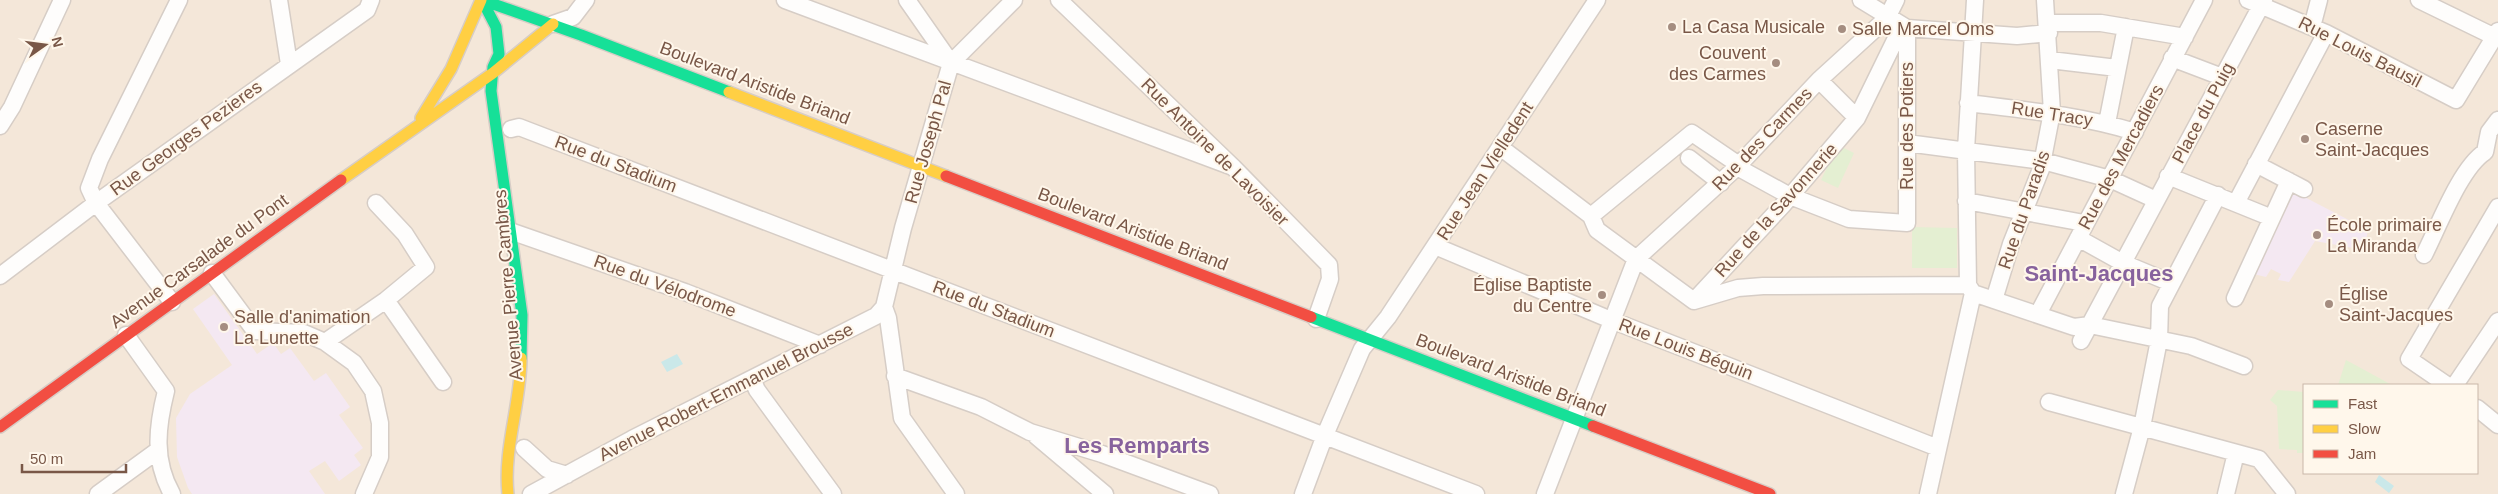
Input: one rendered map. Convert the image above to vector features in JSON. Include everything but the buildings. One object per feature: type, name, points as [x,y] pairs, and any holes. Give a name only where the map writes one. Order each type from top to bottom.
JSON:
[{"type":"main road","name":"Boulevard Aristide Briand","points":[[482,0],[553,24],[1770,494]]},
{"type":"main road","name":"Avenue Carsalade du Pont","points":[[419,123],[451,69],[482,0]]},
{"type":"main road","points":[[481,28],[482,0]]},
{"type":"main road","name":"Avenue Pierre Cambres","points":[[482,0],[496,27],[500,54],[493,72],[490,118],[521,238],[533,363]]},
{"type":"main road","name":"Avenue Carsalade du Pont","points":[[0,427],[419,123],[455,100],[553,24]]},
{"type":"main road","points":[[485,55],[486,63],[504,86]]},
{"type":"main road","points":[[455,100],[470,108]]},
{"type":"main road","name":"Avenue Pierre Cambres","points":[[509,494],[506,474],[521,383],[521,238]]},
{"type":"main road","name":"Avenue Pierre Cambres","points":[[509,494],[519,477]]},
{"type":"street","points":[[0,126],[12,107],[62,0]]},
{"type":"street","points":[[172,302],[96,203],[90,188],[100,159],[180,0]]},
{"type":"street","points":[[279,0],[288,64]]},
{"type":"street","name":"Rue Georges Pezieres","points":[[0,276],[96,203],[288,64],[367,10],[371,0]]},
{"type":"street","points":[[553,24],[573,17],[586,0]]},
{"type":"street","points":[[785,0],[1233,167]]},
{"type":"street","points":[[907,0],[951,63]]},
{"type":"street","name":"Rue Joseph Pal","points":[[884,307],[951,63],[1014,0]]},
{"type":"street","name":"Rue Antoine de Lavoisier","points":[[1059,0],[1233,167],[1329,265],[1330,279],[1316,319]]},
{"type":"street","name":"Rue Jean Vielledent","points":[[1303,494],[1325,435],[1362,349],[1371,340],[1435,246],[1597,0]]},
{"type":"street","points":[[1861,0],[1887,18],[1905,27],[1973,34],[2017,36],[2048,28],[2101,23],[2185,37]]},
{"type":"street","points":[[1887,18],[1896,0]]},
{"type":"street","points":[[1928,494],[1971,289],[1966,201],[1966,150],[1975,0]]},
{"type":"street","name":"Rue du Paradis","points":[[1994,300],[2012,244],[2026,211],[2043,160],[2052,112],[2045,0]]},
{"type":"street","name":"Rue des Mercadiers","points":[[2038,314],[2084,223],[2110,179],[2204,0]]},
{"type":"street","points":[[2236,203],[2319,30],[2319,0]]},
{"type":"street","points":[[2419,0],[2496,34]]},
{"type":"street","name":"Rue Louis Bausil","points":[[2258,1],[2456,100],[2496,34]]},
{"type":"street","name":"Place du Puig","points":[[2258,1],[2222,77],[2168,176],[2272,218]]},
{"type":"street","name":"Rue des Carmes","points":[[1636,259],[1721,183],[1819,80],[1887,18]]},
{"type":"street","name":"Rue de la Savonnerie","points":[[1694,301],[1790,196],[1857,118],[1905,27]]},
{"type":"street","name":"Rue des Potiers","points":[[1790,196],[1849,219],[1907,223],[1905,27]]},
{"type":"street","points":[[2107,123],[2126,27]]},
{"type":"street","points":[[2172,58],[2222,77]]},
{"type":"street","points":[[2050,60],[2117,68]]},
{"type":"street","points":[[1819,80],[1857,118]]},
{"type":"street","name":"Rue Tracy","points":[[1968,103],[2052,112],[2107,123],[2135,132]]},
{"type":"street","points":[[2424,255],[2459,185],[2475,159],[2485,152],[2489,132],[2498,120]]},
{"type":"street","name":"Rue du Stadium","points":[[511,129],[519,127],[1476,494]]},
{"type":"street","points":[[1591,216],[1692,133],[1738,166],[1790,196]]},
{"type":"street","points":[[1906,143],[2043,160],[2110,179],[2156,200]]},
{"type":"street","points":[[1500,147],[1591,216],[1597,230],[1694,301],[1738,288],[1763,286],[1971,289],[1994,300],[2074,327],[2090,325],[2191,346],[2244,366]]},
{"type":"street","points":[[1689,158],[1721,183]]},
{"type":"street","points":[[2256,164],[2304,190]]},
{"type":"street","points":[[2081,341],[2124,263],[2168,176]]},
{"type":"street","points":[[2235,298],[2289,182]]},
{"type":"street","points":[[2124,494],[2142,427],[2159,340],[2160,306],[2218,195]]},
{"type":"street","points":[[1966,201],[2084,223]]},
{"type":"street","points":[[325,342],[386,300],[426,267],[405,234],[376,203]]},
{"type":"street","points":[[2446,384],[2409,359],[2498,207]]},
{"type":"street","name":"Rue du Vélodrome","points":[[521,238],[685,292],[820,345]]},
{"type":"street","points":[[2078,238],[2124,263],[2171,283]]},
{"type":"street","name":"Rue Louis Béguin","points":[[1435,246],[1612,320],[1938,448]]},
{"type":"street","points":[[1545,494],[1636,259]]},
{"type":"street","points":[[212,273],[255,330],[304,333],[325,342],[354,362],[373,391],[380,423],[380,457],[364,494]]},
{"type":"street","points":[[386,300],[443,382]]},
{"type":"street","points":[[884,307],[888,318],[902,418],[956,494]]},
{"type":"street","name":"Avenue Robert-Emmanuel Brousse","points":[[531,494],[876,316],[884,307]]},
{"type":"street","points":[[2456,384],[2498,321]]},
{"type":"street","points":[[126,335],[166,391],[158,423],[157,450],[165,482],[172,494]]},
{"type":"street","points":[[895,376],[981,407],[1030,432],[1102,454],[1210,494]]},
{"type":"street","points":[[752,379],[757,390],[833,494]]},
{"type":"street","points":[[2049,402],[2259,459],[2288,494]]},
{"type":"street","points":[[2478,409],[2498,425]]},
{"type":"street","points":[[1030,432],[1086,481],[1105,494]]},
{"type":"street","points":[[524,448],[547,469],[567,475]]},
{"type":"street","points":[[98,494],[157,450]]},
{"type":"street","points":[[2226,494],[2236,453]]},
{"type":"shaded area","points":[[0,0],[2498,0],[2498,494],[0,494]]},
{"type":"shaded area","name":"École primaire La Miranda","points":[[2291,190],[2368,230],[2364,250],[2315,241],[2289,282],[2278,280],[2281,274],[2271,269],[2266,277],[2249,273]]},
{"type":"shaded area","points":[[214,294],[257,354],[273,343],[281,354],[290,348],[314,381],[326,373],[350,407],[339,415],[363,448],[354,455],[361,465],[339,481],[325,461],[309,471],[325,494],[192,494],[188,488],[177,457],[176,418],[190,394],[232,365],[193,309]]},
{"type":"green space","points":[[1838,145],[1854,153],[1838,188],[1821,180]]},
{"type":"green space","points":[[1912,227],[1957,228],[1957,268],[1912,268]]},
{"type":"green space","points":[[2346,360],[2390,384],[2338,384]]},
{"type":"green space","points":[[2278,390],[2303,392],[2303,453],[2297,453],[2297,450],[2279,449],[2277,406],[2270,400]]},
{"type":"water","points":[[677,354],[683,364],[667,372],[661,362]]},
{"type":"water","points":[[2379,475],[2394,486],[2389,493],[2375,482]]},
{"type":"traffic: fast","points":[[482,0],[581,35],[729,92]]},
{"type":"traffic: fast","points":[[482,0],[496,27],[499,54],[493,67],[491,91],[522,315],[521,358]]},
{"type":"traffic: fast","points":[[1311,317],[1593,426]]},
{"type":"traffic: slow","points":[[421,118],[451,69],[481,0]]},
{"type":"traffic: slow","points":[[341,180],[493,73],[553,24]]},
{"type":"traffic: slow","points":[[729,92],[946,176]]},
{"type":"traffic: slow","points":[[508,494],[508,460],[521,358]]},
{"type":"traffic: jam","points":[[946,176],[1311,317]]},
{"type":"traffic: jam","points":[[0,427],[341,180]]},
{"type":"traffic: jam","points":[[1593,426],[1770,494]]},
{"type":"place","name":"La Casa Musicale","points":[[1672,27]]},
{"type":"place","name":"Salle Marcel Oms","points":[[1842,29]]},
{"type":"place","name":"Couvent des Carmes","points":[[1776,63]]},
{"type":"place","name":"Caserne Saint-Jacques","points":[[2305,139]]},
{"type":"place","name":"École primaire La Miranda","points":[[2317,235]]},
{"type":"place","name":"Église Baptiste du Centre","points":[[1602,295]]},
{"type":"place","name":"Église Saint-Jacques","points":[[2329,304]]},
{"type":"place","name":"Salle d'animation La Lunette","points":[[224,327]]},
{"type":"district","name":"Saint-Jacques","points":[[2099,273]]},
{"type":"district","name":"Les Remparts","points":[[1137,445]]}]
